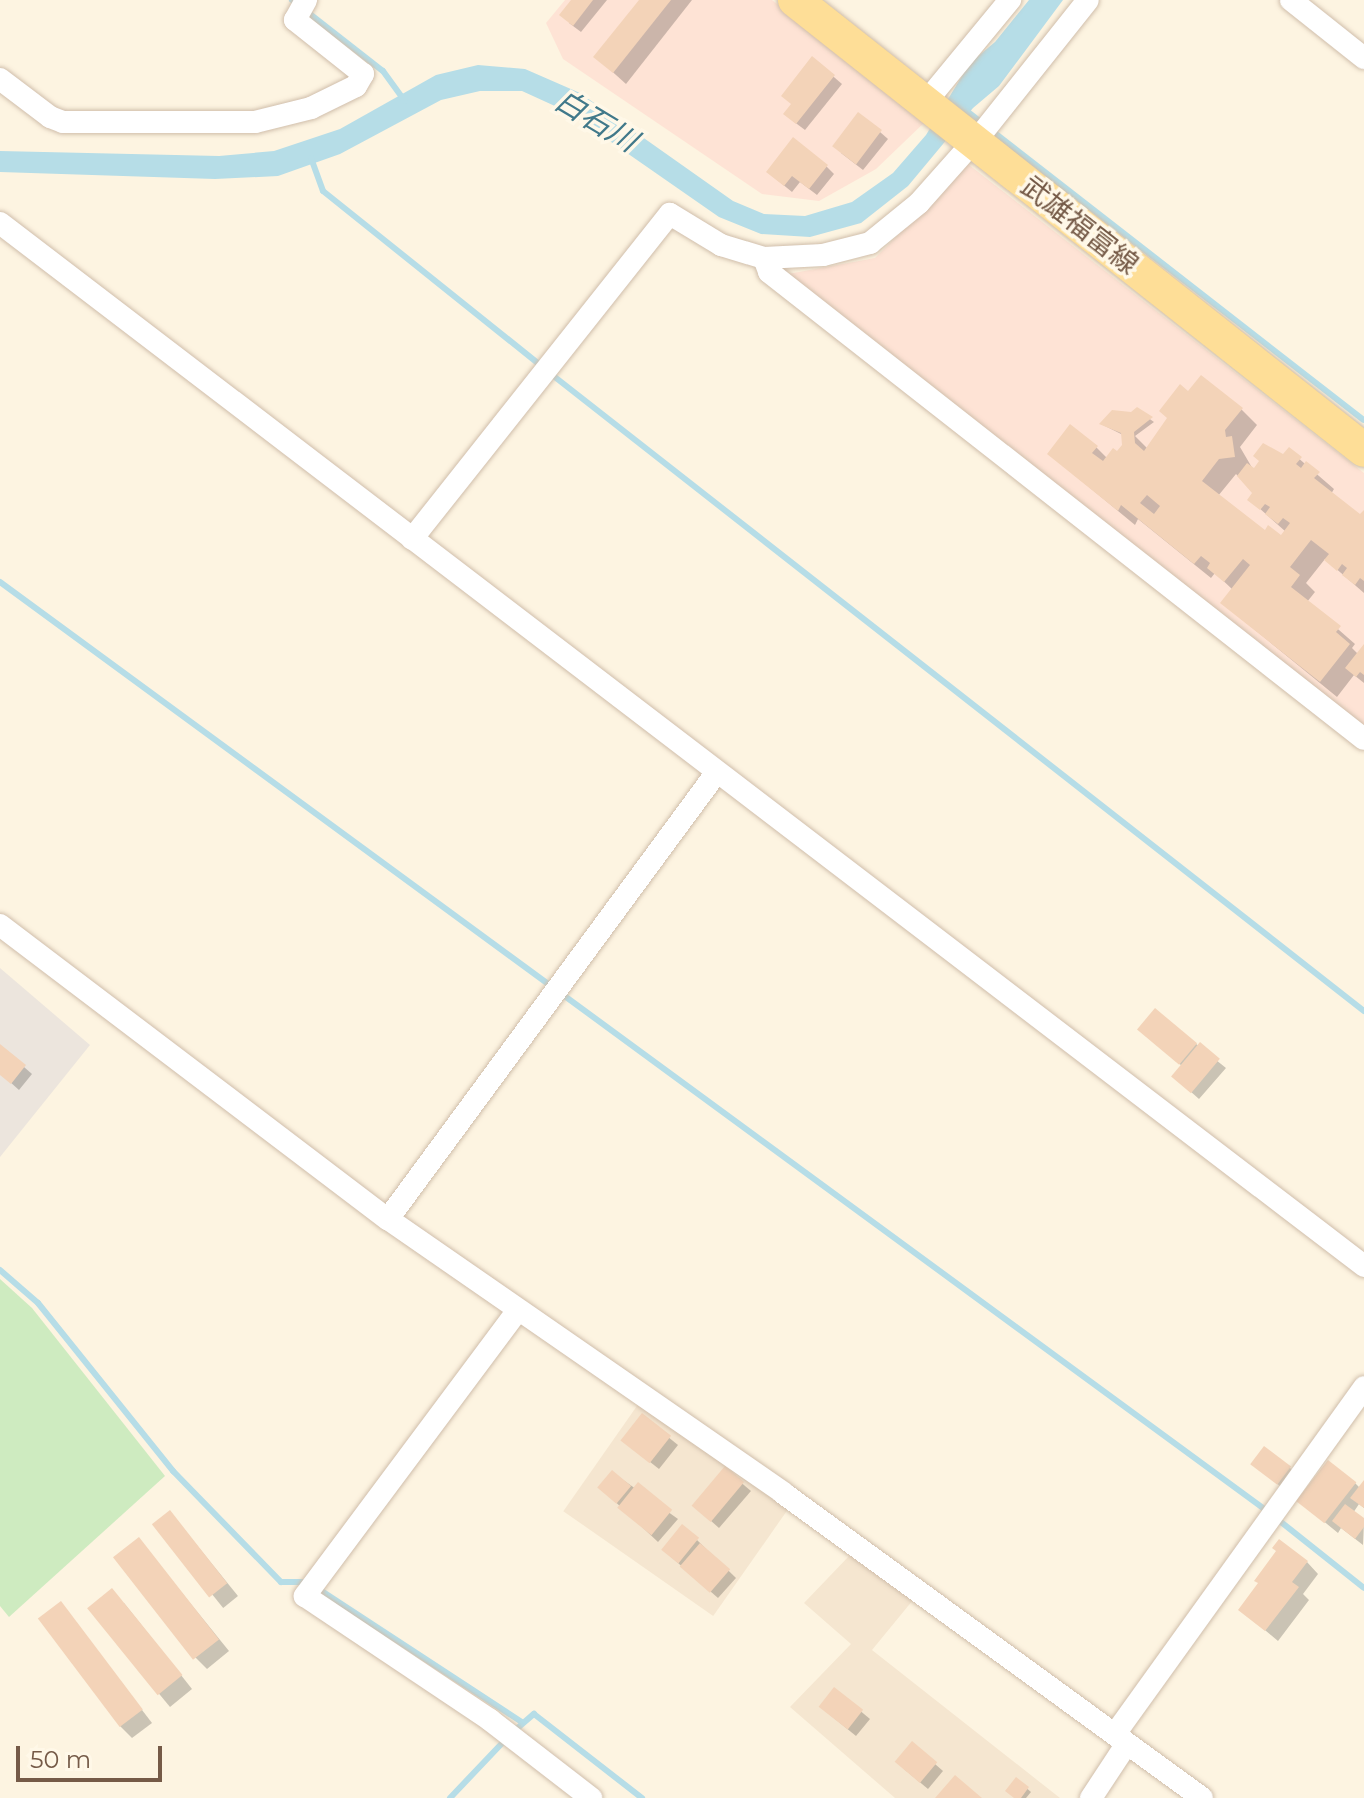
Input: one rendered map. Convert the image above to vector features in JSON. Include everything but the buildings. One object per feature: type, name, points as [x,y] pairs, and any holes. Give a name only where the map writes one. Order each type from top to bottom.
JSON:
[{"type":"main road","name":"武雄福富線","points":[[795,0],[926,104],[981,134],[1364,450]]},
{"type":"street","points":[[926,104],[1010,0]]},
{"type":"street","points":[[412,539],[670,214],[721,245],[764,258],[823,255],[870,243],[919,203],[981,134],[1088,0]]},
{"type":"street","points":[[1291,0],[1364,58]]},
{"type":"street","points":[[0,79],[50,117],[63,122],[255,122],[311,108],[356,86],[363,74],[295,20],[302,5]]},
{"type":"street","points":[[0,223],[1364,1266]]},
{"type":"street","points":[[764,258],[769,272],[1364,739]]},
{"type":"street","points":[[388,1219],[717,772]]},
{"type":"street","points":[[0,925],[388,1219],[783,1493],[1202,1798]]},
{"type":"street","points":[[518,1310],[305,1596],[498,1727],[591,1798]]},
{"type":"street","points":[[1091,1798],[1121,1739],[1272,1516],[1364,1387]]},
{"type":"shaded area","points":[[565,0],[772,0],[927,120],[876,169],[819,201],[762,194],[563,59],[546,23]]},
{"type":"shaded area","points":[[964,161],[1364,473],[1364,730],[788,274],[875,258],[927,206]]},
{"type":"shaded area","points":[[0,968],[90,1045],[0,1157]]},
{"type":"shaded area","points":[[639,1403],[789,1508],[713,1616],[563,1511]]},
{"type":"shaded area","points":[[850,1555],[913,1600],[872,1650],[1060,1798],[895,1798],[790,1707],[851,1644],[804,1603]]},
{"type":"green space","points":[[0,1279],[32,1308],[165,1476],[9,1617],[0,1606]]},
{"type":"water","name":"白石川","points":[[1029,0],[1063,0],[999,86],[973,108],[908,186],[861,223],[810,237],[761,234],[719,217],[568,112],[522,91],[480,91],[441,100],[340,154],[278,176],[215,179],[0,172],[0,151],[219,156],[274,151],[340,129],[436,75],[478,65],[525,69],[580,93],[733,201],[764,214],[805,216],[852,202],[893,173],[926,135],[970,63],[995,42]]},
{"type":"waterway","points":[[292,0],[383,71],[405,101]]},
{"type":"waterway","points":[[963,108],[982,123]]},
{"type":"waterway","points":[[991,130],[1364,420]]},
{"type":"waterway","points":[[311,158],[323,191],[543,367]]},
{"type":"waterway","points":[[551,374],[1364,1011]]},
{"type":"waterway","points":[[0,582],[1267,1511]]},
{"type":"waterway","points":[[0,1270],[38,1303],[173,1471],[281,1582],[308,1582]]},
{"type":"waterway","points":[[1276,1518],[1364,1588]]},
{"type":"waterway","points":[[317,1588],[522,1722]]},
{"type":"waterway","points":[[513,1732],[534,1714],[642,1798]]},
{"type":"waterway","points":[[450,1798],[505,1740]]}]
